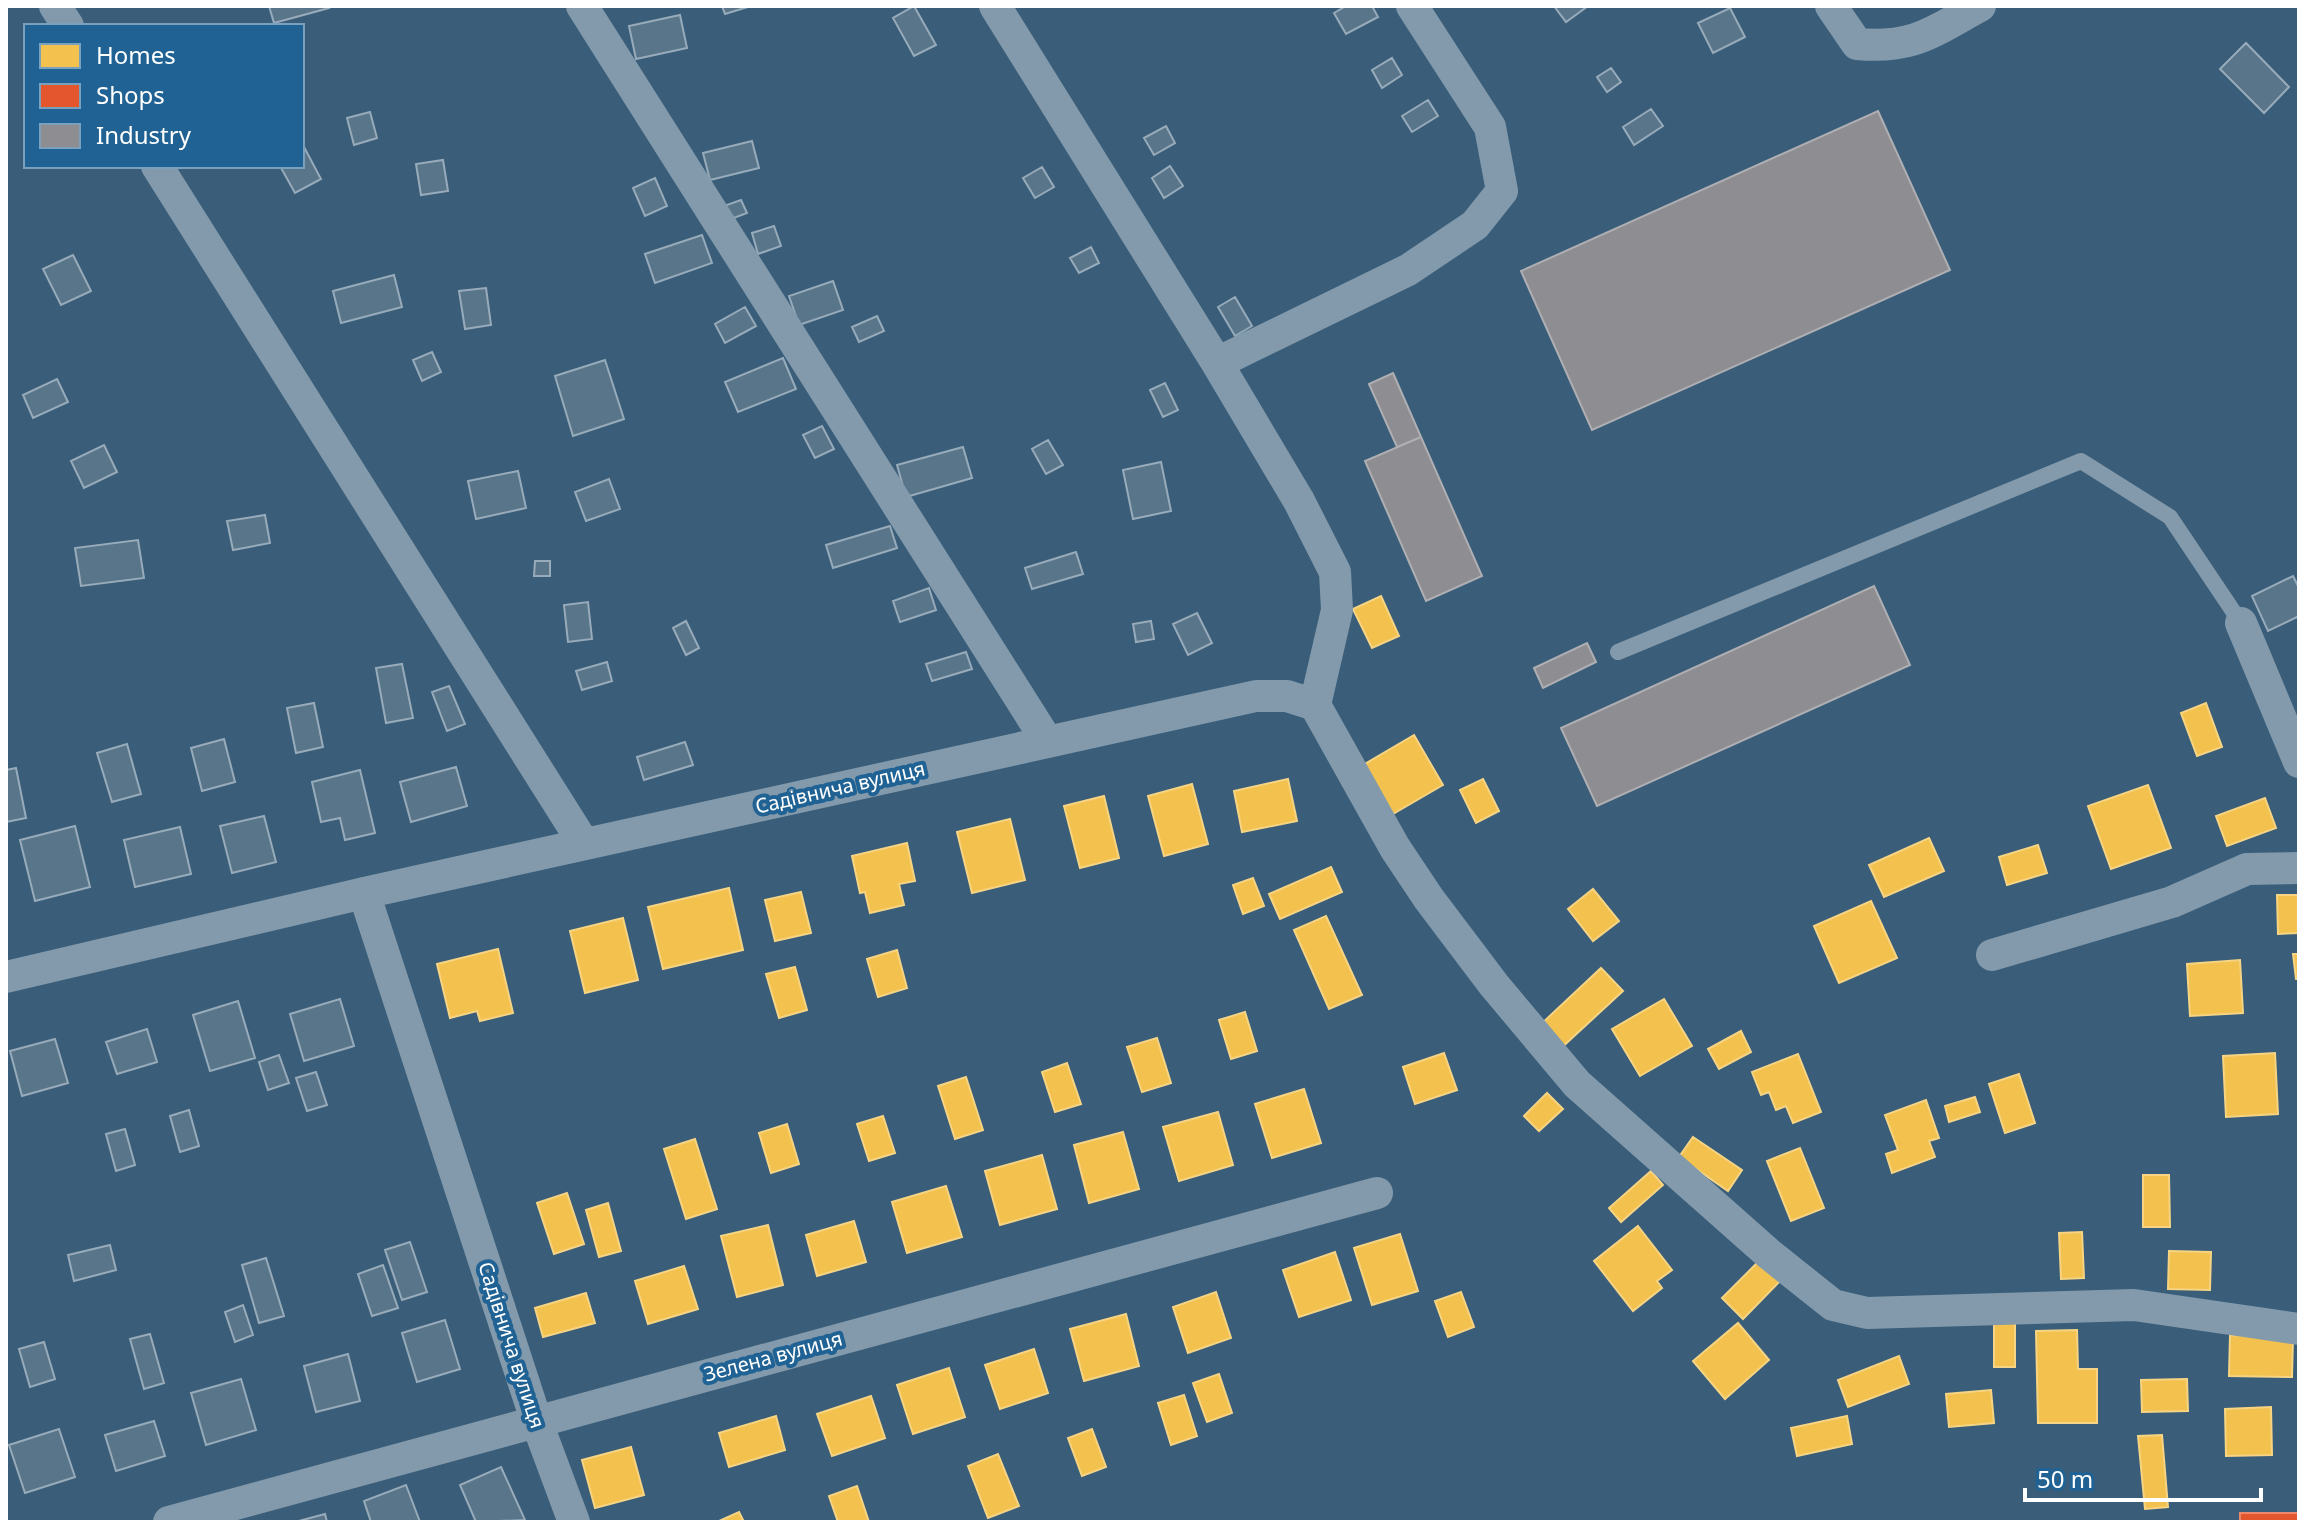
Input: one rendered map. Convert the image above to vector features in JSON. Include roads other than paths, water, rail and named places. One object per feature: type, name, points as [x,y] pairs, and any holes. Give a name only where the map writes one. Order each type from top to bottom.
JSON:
[{"type":"street","points":[[55,6],[67,24]]},
{"type":"street","points":[[582,6],[1047,741]]},
{"type":"street","points":[[995,6],[1217,363],[1299,501],[1335,572],[1337,610],[1315,705],[1395,848],[1429,899],[1494,985],[1577,1084],[1758,1244],[1833,1305],[1867,1313],[2134,1305],[2299,1329]]},
{"type":"street","points":[[1217,363],[1408,270],[1475,225],[1502,191],[1490,127],[1412,6]]},
{"type":"street","points":[[1831,6],[1857,44],[1896,46],[1915,41],[1980,6]]},
{"type":"street","points":[[158,168],[584,844]]},
{"type":"street","points":[[2241,623],[2299,762]]},
{"type":"street","name":"Садівнича вулиця","points":[[6,977],[364,893],[1256,696],[1287,696],[1315,705]]},
{"type":"street","points":[[1992,955],[2172,902],[2247,869],[2299,868]]},
{"type":"street","name":"Садівнича вулиця","points":[[364,893],[536,1420],[574,1522]]},
{"type":"street","name":"Зелена вулиця","points":[[169,1522],[1377,1193]]},
{"type":"lane","points":[[1618,652],[2081,461],[2170,517],[2241,623]]}]
